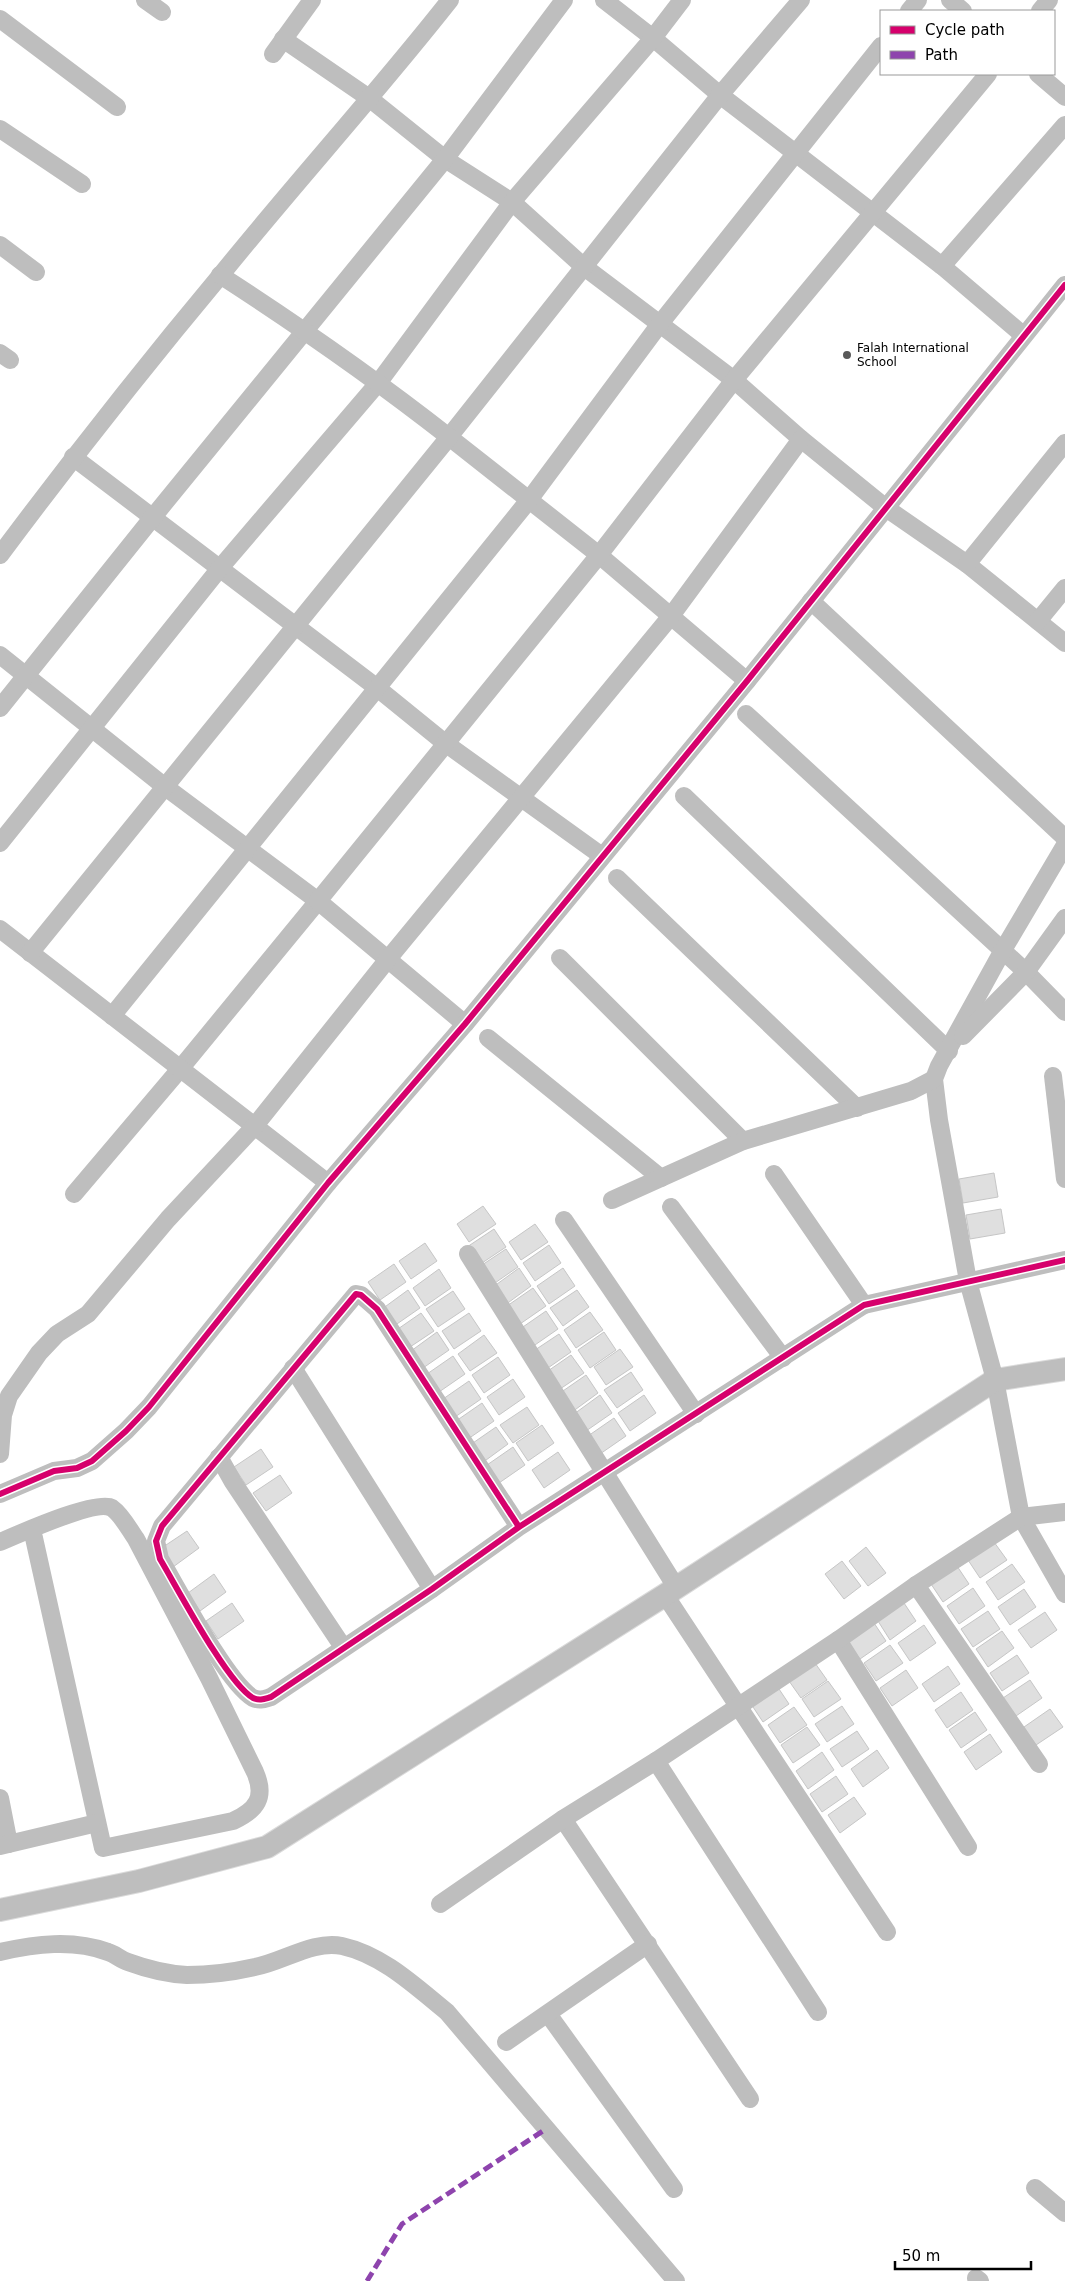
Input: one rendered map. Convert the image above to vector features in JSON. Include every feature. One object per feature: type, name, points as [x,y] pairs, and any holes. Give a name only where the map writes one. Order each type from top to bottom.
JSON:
[{"type":"main road","points":[[0,1910],[140,1881],[267,1847],[671,1591],[995,1380],[1065,1369]]},
{"type":"street","points":[[145,0],[162,12]]},
{"type":"street","points":[[312,0],[278,46],[370,98],[445,159],[512,202],[583,266],[734,380],[801,439],[886,508],[967,564],[1065,643]]},
{"type":"street","points":[[0,555],[73,457],[220,275],[370,98],[450,0]]},
{"type":"street","points":[[0,708],[445,159],[564,0]]},
{"type":"street","points":[[604,0],[653,38],[720,95],[942,266],[1023,336]]},
{"type":"street","points":[[0,843],[220,568],[379,382],[512,202],[653,38],[682,0]]},
{"type":"street","points":[[30,953],[449,437],[720,95],[801,0]]},
{"type":"street","points":[[910,10],[918,0]]},
{"type":"street","points":[[950,0],[962,10]]},
{"type":"street","points":[[1041,10],[1049,0]]},
{"type":"street","points":[[0,19],[117,106]]},
{"type":"street","points":[[112,1016],[529,500],[659,325],[880,47]]},
{"type":"street","points":[[74,1194],[318,901],[599,555],[734,380],[872,211],[987,75]]},
{"type":"street","points":[[1039,75],[1065,97]]},
{"type":"street","points":[[942,266],[1065,125]]},
{"type":"street","points":[[0,129],[82,184]]},
{"type":"street","points":[[0,245],[36,272]]},
{"type":"street","points":[[220,275],[305,330],[379,382],[599,555],[747,681]]},
{"type":"street","points":[[0,1494],[54,1471],[77,1468],[92,1461],[126,1431],[149,1407],[328,1183],[465,1024],[747,681],[1065,285]]},
{"type":"street","points":[[0,1454],[2,1414],[9,1396],[24,1372],[57,1334],[88,1314],[168,1219],[254,1128],[388,959],[671,616],[801,439]]},
{"type":"street","points":[[967,564],[1065,443]]},
{"type":"street","points":[[73,457],[376,687],[445,743],[602,856]]},
{"type":"street","points":[[1038,622],[1065,588]]},
{"type":"street","points":[[811,600],[1065,838]]},
{"type":"street","points":[[0,655],[164,786],[318,901],[465,1024]]},
{"type":"street","points":[[746,714],[1003,950],[1065,1012]]},
{"type":"street","points":[[684,796],[949,1051]]},
{"type":"street","points":[[612,1200],[743,1141],[911,1091],[934,1079],[1003,950],[1065,846]]},
{"type":"street","points":[[617,878],[856,1108]]},
{"type":"street","points":[[949,1051],[1026,972],[1065,918]]},
{"type":"street","points":[[0,929],[254,1128],[328,1183]]},
{"type":"street","points":[[560,958],[743,1141]]},
{"type":"street","points":[[488,1038],[661,1178]]},
{"type":"street","points":[[1053,1076],[1065,1179]]},
{"type":"street","points":[[934,1079],[968,1281],[995,1380],[1022,1517],[1065,1594]]},
{"type":"street","points":[[774,1174],[864,1305]]},
{"type":"street","points":[[671,1207],[783,1358]]},
{"type":"street","points":[[564,1220],[696,1414]]},
{"type":"street","points":[[468,1254],[604,1474],[737,1707],[887,1932]]},
{"type":"street","points":[[519,1527],[377,1309],[361,1295],[356,1294],[162,1526],[156,1541],[160,1559],[229,1674],[244,1691],[253,1698],[262,1700],[271,1697],[432,1589],[519,1527],[864,1305],[1065,1260]]},
{"type":"street","points":[[293,1368],[432,1589]]},
{"type":"street","points":[[219,1457],[233,1482],[343,1647]]},
{"type":"street","points":[[0,1542],[32,1529],[97,1506],[112,1508],[123,1520],[136,1539],[209,1678],[260,1783],[258,1802],[247,1815],[233,1821],[103,1848],[32,1529]]},
{"type":"street","points":[[440,1904],[563,1819],[656,1761],[838,1640],[916,1585],[1022,1517],[1065,1512]]},
{"type":"street","points":[[916,1585],[1039,1764]]},
{"type":"street","points":[[838,1640],[968,1847]]},
{"type":"street","points":[[656,1761],[818,2012]]},
{"type":"street","points":[[0,1798],[5,1845],[97,1824]]},
{"type":"street","points":[[563,1819],[750,2099]]},
{"type":"street","points":[[0,1952],[55,1943],[83,1945],[109,1952],[127,1962],[165,1972],[187,1975],[256,1967],[316,1948],[341,1946],[370,1955],[415,1986],[447,2012],[676,2281]]},
{"type":"street","points":[[506,2042],[648,1944]]},
{"type":"street","points":[[548,2014],[674,2189]]},
{"type":"street","points":[[1035,2188],[1065,2213]]},
{"type":"building","points":[[994,1173],[998,1197],[963,1203],[959,1179]]},
{"type":"building","points":[[483,1206],[496,1224],[469,1242],[457,1224]]},
{"type":"building","points":[[1001,1209],[1005,1233],[970,1239],[966,1215]]},
{"type":"building","points":[[535,1224],[548,1242],[521,1260],[509,1242]]},
{"type":"building","points":[[494,1229],[506,1247],[479,1265],[467,1247]]},
{"type":"building","points":[[425,1243],[437,1261],[411,1279],[399,1261]]},
{"type":"building","points":[[549,1245],[561,1263],[535,1281],[523,1263]]},
{"type":"building","points":[[506,1249],[518,1267],[492,1285],[479,1267]]},
{"type":"building","points":[[394,1264],[406,1282],[380,1300],[368,1282]]},
{"type":"building","points":[[519,1268],[531,1286],[505,1305],[493,1287]]},
{"type":"building","points":[[563,1268],[575,1286],[549,1304],[537,1286]]},
{"type":"building","points":[[439,1269],[451,1288],[425,1306],[413,1288]]},
{"type":"building","points":[[533,1288],[546,1306],[520,1324],[507,1306]]},
{"type":"building","points":[[408,1290],[420,1308],[394,1326],[382,1309]]},
{"type":"building","points":[[577,1290],[589,1307],[563,1326],[550,1308]]},
{"type":"building","points":[[453,1291],[465,1309],[438,1327],[426,1309]]},
{"type":"building","points":[[546,1311],[558,1329],[532,1347],[520,1329]]},
{"type":"building","points":[[590,1312],[603,1330],[576,1348],[564,1330]]},
{"type":"building","points":[[421,1313],[434,1331],[407,1349],[395,1331]]},
{"type":"building","points":[[469,1313],[481,1331],[454,1349],[442,1331]]},
{"type":"building","points":[[437,1332],[449,1350],[423,1368],[411,1351]]},
{"type":"building","points":[[604,1332],[616,1350],[590,1368],[578,1350]]},
{"type":"building","points":[[559,1334],[571,1352],[545,1370],[532,1352]]},
{"type":"building","points":[[484,1335],[497,1353],[470,1371],[458,1354]]},
{"type":"building","points":[[620,1349],[633,1367],[606,1385],[594,1367]]},
{"type":"building","points":[[571,1355],[584,1373],[557,1391],[545,1373]]},
{"type":"building","points":[[453,1356],[465,1374],[439,1392],[427,1374]]},
{"type":"building","points":[[498,1357],[510,1375],[484,1393],[472,1375]]},
{"type":"building","points":[[631,1372],[643,1390],[617,1408],[604,1390]]},
{"type":"building","points":[[586,1375],[598,1393],[572,1412],[560,1393]]},
{"type":"building","points":[[513,1379],[525,1397],[499,1415],[487,1397]]},
{"type":"building","points":[[469,1381],[481,1399],[455,1417],[443,1399]]},
{"type":"building","points":[[600,1395],[612,1413],[586,1431],[574,1414]]},
{"type":"building","points":[[644,1395],[656,1413],[630,1431],[618,1413]]},
{"type":"building","points":[[482,1403],[494,1421],[468,1439],[456,1421]]},
{"type":"building","points":[[527,1407],[539,1425],[513,1443],[500,1425]]},
{"type":"building","points":[[614,1418],[626,1436],[600,1454],[588,1436]]},
{"type":"building","points":[[542,1425],[554,1443],[528,1461],[516,1443]]},
{"type":"building","points":[[496,1427],[508,1444],[482,1463],[470,1445]]},
{"type":"building","points":[[513,1447],[525,1465],[499,1483],[487,1465]]},
{"type":"building","points":[[261,1449],[273,1467],[246,1485],[234,1467]]},
{"type":"building","points":[[558,1452],[570,1470],[544,1488],[532,1470]]},
{"type":"building","points":[[280,1475],[292,1493],[266,1511],[253,1493]]},
{"type":"building","points":[[187,1531],[199,1548],[173,1567],[160,1549]]},
{"type":"building","points":[[994,1542],[1007,1560],[980,1578],[968,1560]]},
{"type":"building","points":[[866,1547],[886,1573],[868,1586],[849,1561]]},
{"type":"building","points":[[842,1561],[861,1586],[844,1599],[825,1574]]},
{"type":"building","points":[[1012,1564],[1025,1582],[998,1600],[986,1582]]},
{"type":"building","points":[[957,1566],[969,1584],[943,1602],[931,1584]]},
{"type":"building","points":[[214,1574],[226,1592],[200,1611],[188,1593]]},
{"type":"building","points":[[973,1588],[985,1606],[959,1624],[947,1606]]},
{"type":"building","points":[[1024,1589],[1036,1607],[1010,1625],[998,1607]]},
{"type":"building","points":[[232,1603],[244,1621],[218,1639],[206,1621]]},
{"type":"building","points":[[904,1603],[916,1621],[890,1640],[878,1621]]},
{"type":"building","points":[[988,1611],[1000,1629],[973,1647],[961,1629]]},
{"type":"building","points":[[1045,1612],[1057,1630],[1031,1648],[1018,1630]]},
{"type":"building","points":[[874,1623],[886,1641],[860,1659],[847,1641]]},
{"type":"building","points":[[924,1625],[936,1643],[910,1661],[898,1643]]},
{"type":"building","points":[[1002,1631],[1014,1648],[988,1667],[976,1649]]},
{"type":"building","points":[[890,1645],[903,1663],[876,1681],[864,1663]]},
{"type":"building","points":[[1017,1655],[1029,1673],[1002,1691],[990,1673]]},
{"type":"building","points":[[815,1663],[827,1680],[801,1698],[789,1681]]},
{"type":"building","points":[[948,1666],[960,1684],[934,1702],[922,1684]]},
{"type":"building","points":[[906,1670],[918,1688],[892,1706],[880,1688]]},
{"type":"building","points":[[1030,1680],[1042,1698],[1016,1716],[1003,1698]]},
{"type":"building","points":[[828,1681],[841,1699],[814,1717],[802,1699]]},
{"type":"building","points":[[777,1686],[789,1704],[763,1722],[751,1704]]},
{"type":"building","points":[[961,1692],[973,1710],[947,1728],[935,1710]]},
{"type":"building","points":[[842,1706],[854,1724],[827,1742],[815,1724]]},
{"type":"building","points":[[794,1707],[807,1725],[780,1743],[768,1725]]},
{"type":"building","points":[[1050,1709],[1063,1727],[1036,1745],[1024,1727]]},
{"type":"building","points":[[975,1712],[987,1730],[961,1748],[949,1730]]},
{"type":"building","points":[[807,1727],[820,1745],[793,1763],[781,1745]]},
{"type":"building","points":[[857,1731],[869,1749],[842,1767],[830,1749]]},
{"type":"building","points":[[990,1734],[1002,1752],[976,1770],[964,1752]]},
{"type":"building","points":[[877,1750],[889,1768],[863,1787],[851,1769]]},
{"type":"building","points":[[822,1752],[834,1770],[808,1789],[796,1771]]},
{"type":"building","points":[[836,1776],[848,1794],[822,1812],[810,1794]]},
{"type":"building","points":[[854,1797],[866,1814],[840,1833],[828,1815]]},
{"type":"marked path","points":[[367,2281],[402,2224],[546,2129]]},
{"type":"cycle path","points":[[0,1494],[54,1471],[77,1468],[92,1461],[126,1431],[149,1407],[328,1183],[465,1024],[747,681],[1065,285]]},
{"type":"cycle path","points":[[519,1527],[377,1309],[361,1295],[356,1294],[162,1526],[156,1541],[160,1559],[230,1674],[242,1689],[253,1698],[260,1700],[271,1697],[432,1589],[519,1527],[864,1305],[1065,1260]]},
{"type":"place","name":"Falah International School","points":[[847,355]]}]
